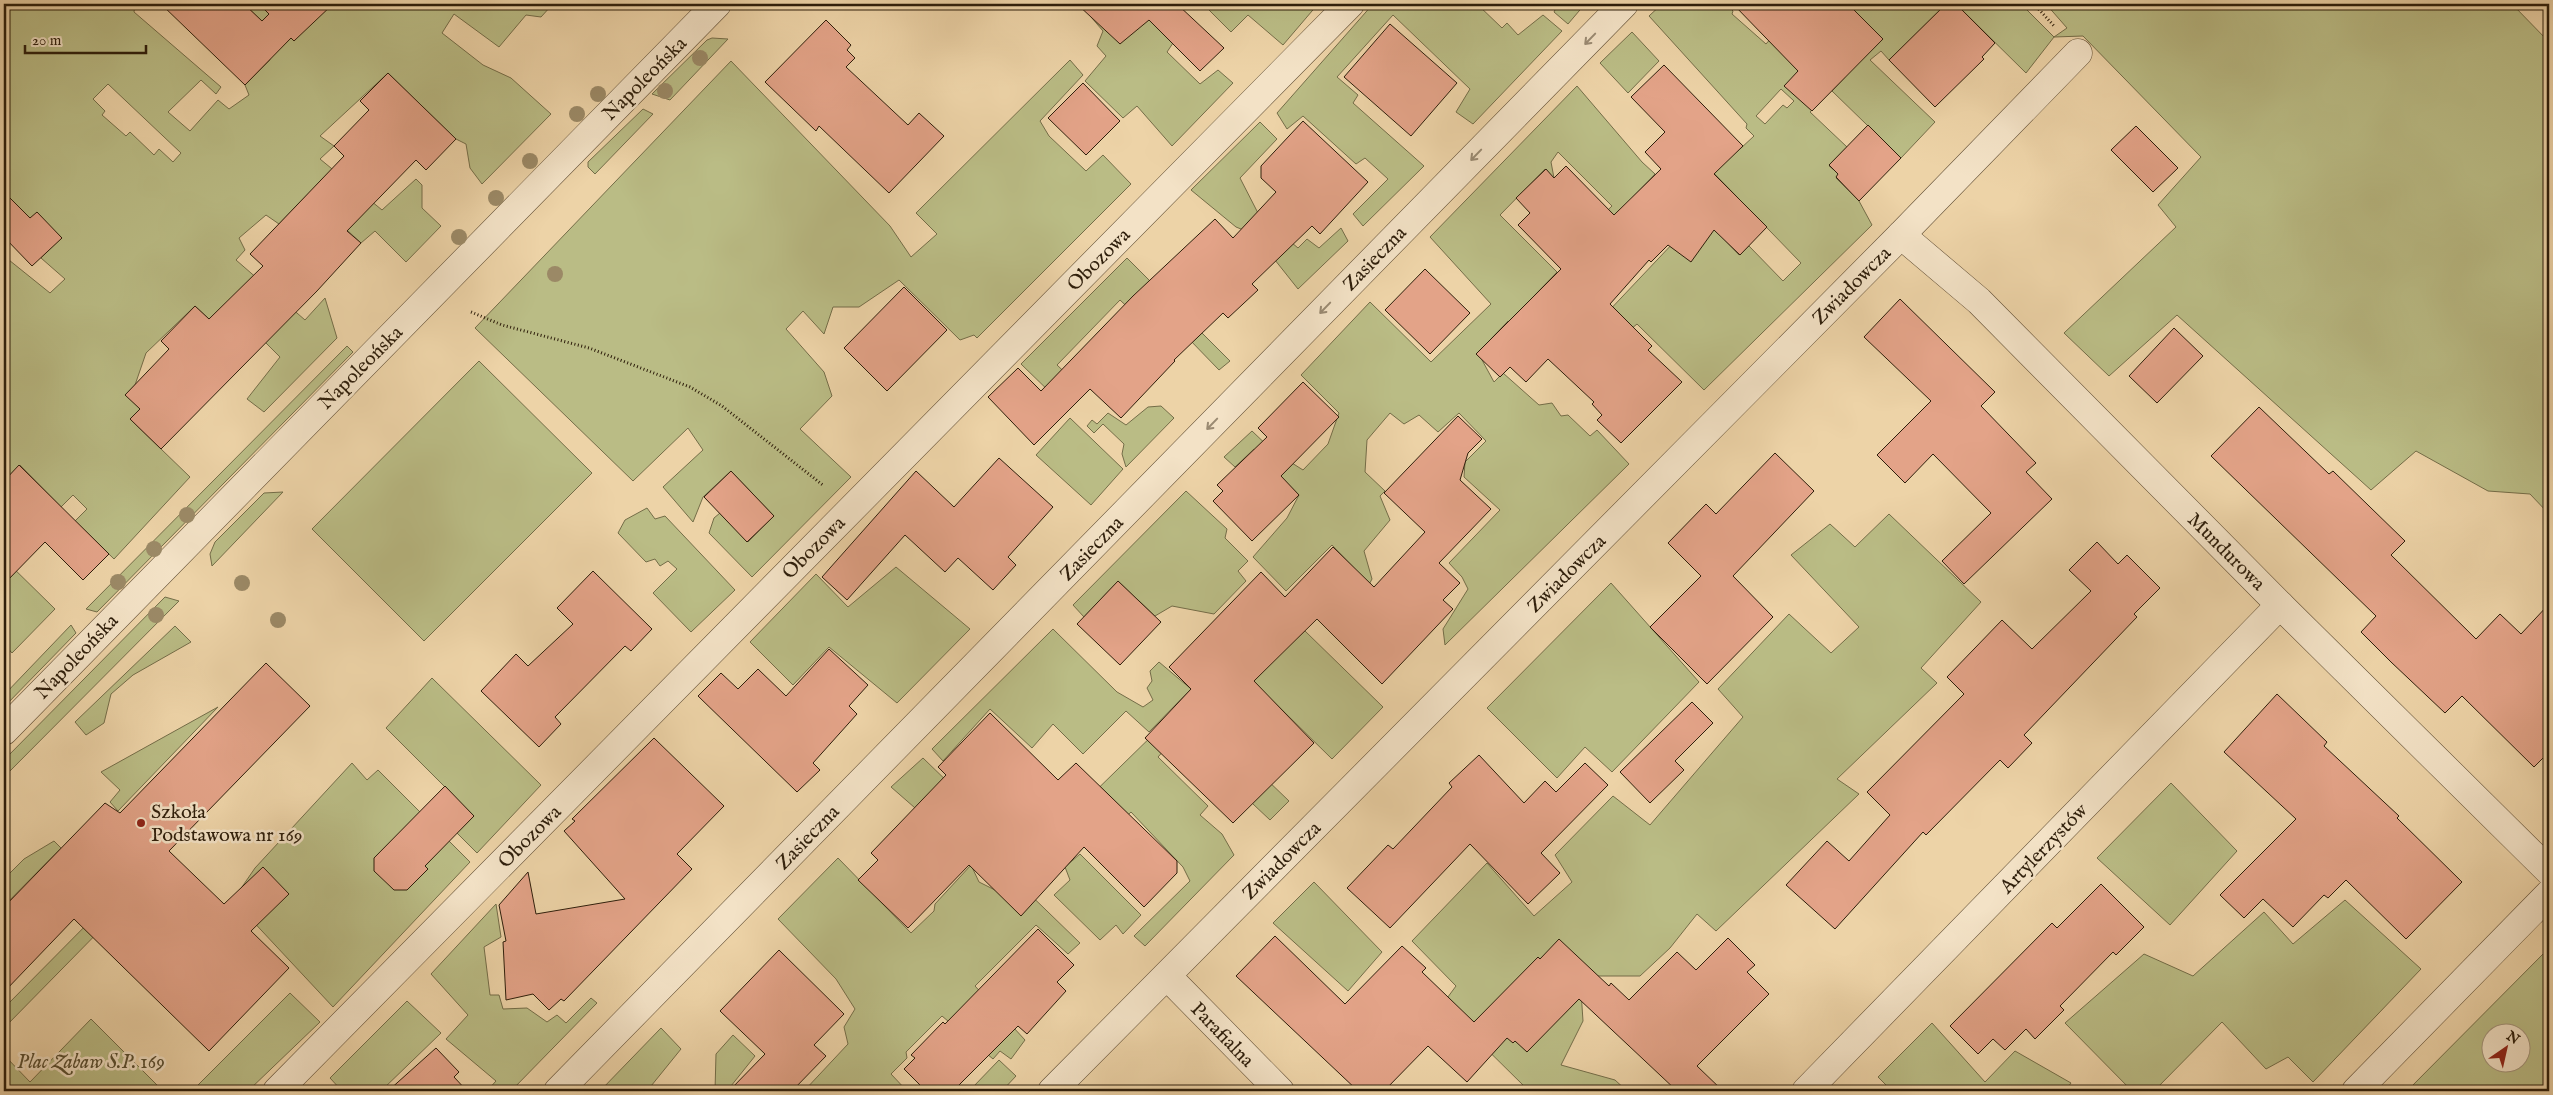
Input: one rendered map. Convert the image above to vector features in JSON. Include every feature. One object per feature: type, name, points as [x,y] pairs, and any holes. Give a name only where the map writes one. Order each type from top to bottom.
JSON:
[{"type":"street","name":"Napoleońska","points":[[4,731],[717,4]]},
{"type":"street","name":"Obozowa","points":[[277,1091],[1350,4]]},
{"type":"street","name":"Zasieczna","points":[[558,1091],[1624,4]]},
{"type":"street","name":"Zwiadowcza","points":[[1052,1091],[1901,235],[2078,52]]},
{"type":"street","name":"Mundurowa","points":[[1901,235],[1979,301],[2549,871]]},
{"type":"street","name":"Artylerzystów","points":[[1806,1091],[2280,604]]},
{"type":"street","points":[[2356,1091],[2549,894]]},
{"type":"street","name":"Parafialna","points":[[1167,976],[1280,1091]]},
{"type":"path","points":[[471,312],[502,325],[589,348],[690,387],[722,406],[852,508]]},
{"type":"green space","points":[[4,4],[135,4],[134,12],[221,87],[216,94],[201,80],[168,112],[190,131],[218,100],[229,109],[249,95],[245,85],[270,60],[264,23],[244,4],[280,4],[269,14],[317,19],[303,4],[549,4],[551,6],[541,17],[526,15],[499,47],[454,14],[442,33],[483,65],[511,78],[551,114],[482,184],[470,168],[466,144],[456,139],[388,73],[320,136],[334,146],[320,159],[382,210],[416,179],[422,185],[422,208],[441,226],[406,262],[375,231],[361,243],[308,194],[279,224],[266,215],[239,238],[245,250],[236,260],[305,320],[325,298],[337,338],[264,412],[247,399],[280,357],[226,303],[209,319],[195,306],[146,353],[135,385],[126,395],[140,409],[130,419],[190,477],[114,559],[75,521],[87,509],[73,495],[61,507],[20,465],[4,481],[4,256],[50,293],[65,279],[41,258],[61,238],[30,218],[4,192]],"holes":[[[108,84],[181,153],[173,162],[159,149],[154,155],[130,132],[126,136],[102,115],[105,111],[93,99]]]},
{"type":"green space","points":[[1106,4],[1114,4],[1124,14],[1147,4],[1173,43],[1167,52],[1200,84],[1218,70],[1233,83],[1172,146],[1137,106],[1123,118],[1085,81],[1106,56],[1097,46],[1103,31],[1091,17]]},
{"type":"green space","points":[[1203,4],[1318,4],[1283,45],[1248,15],[1231,32]]},
{"type":"green space","points":[[1373,4],[1477,4],[1502,28],[1507,23],[1518,35],[1543,15],[1562,31],[1473,124],[1456,112],[1470,89],[1393,15],[1337,77],[1358,95],[1353,103],[1424,166],[1363,226],[1353,214],[1388,179],[1365,158],[1356,164],[1303,116],[1287,129],[1277,113]]},
{"type":"green space","points":[[1558,4],[1585,4],[1568,24],[1554,12]]},
{"type":"green space","points":[[1662,4],[1726,4],[1733,11],[1732,14],[1766,44],[1794,12],[1806,7],[1802,4],[1815,4],[1809,10],[1857,13],[1848,4],[1946,4],[1889,60],[1881,51],[1870,60],[1935,122],[1901,158],[1832,91],[1845,77],[1810,112],[1847,147],[1829,166],[1839,174],[1836,178],[1859,201],[1872,225],[1704,390],[1637,324],[1625,334],[1604,316],[1676,240],[1582,235],[1612,206],[1558,152],[1551,162],[1554,178],[1545,169],[1500,215],[1557,272],[1534,296],[1524,335],[1508,321],[1490,340],[1482,360],[1494,382],[1503,373],[1539,405],[1552,403],[1561,416],[1568,415],[1590,436],[1597,430],[1629,464],[1445,645],[1443,629],[1468,589],[1462,577],[1449,563],[1500,510],[1464,477],[1465,462],[1486,441],[1459,413],[1438,432],[1419,415],[1404,424],[1390,413],[1367,440],[1365,472],[1385,491],[1380,496],[1390,520],[1364,551],[1372,579],[1365,592],[1355,569],[1332,545],[1286,591],[1253,557],[1287,518],[1299,495],[1254,449],[1235,467],[1224,457],[1252,431],[1273,451],[1303,470],[1328,444],[1339,413],[1301,375],[1370,302],[1431,362],[1491,304],[1430,237],[1577,86],[1642,162],[1655,174],[1632,198],[1689,184],[1722,237],[1739,255],[1749,246],[1783,281],[1801,263],[1707,166],[1732,142],[1740,149],[1754,136],[1746,128],[1747,124],[1649,16]],"holes":[[[1781,89],[1794,101],[1787,108],[1783,105],[1765,124],[1756,116]]]},
{"type":"green space","points":[[1956,4],[2021,4],[2054,37],[2026,73]]},
{"type":"green space","points":[[2046,4],[2512,4],[2549,42],[2549,514],[2530,494],[2488,491],[2416,451],[2371,490],[2177,315],[2109,376],[2064,333],[2176,227],[2158,205],[2201,157],[2083,36],[2054,37],[2067,28]]},
{"type":"green space","points":[[1632,32],[1659,61],[1628,93],[1600,63]]},
{"type":"green space","points":[[712,38],[728,39],[670,100],[652,94],[707,40]]},
{"type":"green space","points":[[1070,60],[1083,75],[1040,121],[1049,136],[1086,171],[1103,155],[1131,184],[977,338],[974,335],[960,340],[899,280],[859,307],[833,307],[824,334],[803,311],[786,329],[824,372],[832,396],[800,429],[851,477],[752,577],[709,533],[714,518],[720,513],[748,542],[774,516],[731,471],[703,497],[693,522],[663,487],[703,450],[688,428],[633,481],[475,328],[731,61],[890,226],[911,257],[937,234],[916,213]]},
{"type":"green space","points":[[643,109],[653,114],[595,174],[588,167],[588,162]]},
{"type":"green space","points":[[1260,122],[1277,139],[1240,178],[1259,215],[1298,248],[1307,239],[1319,248],[1341,228],[1348,241],[1298,289],[1271,255],[1246,231],[1236,227],[1191,190]]},
{"type":"green space","points":[[1127,258],[1230,361],[1219,370],[1188,338],[1137,316],[1120,300],[1057,365],[1073,380],[1056,398],[1021,364]]},
{"type":"green space","points":[[347,346],[353,352],[97,612],[86,609]]},
{"type":"green space","points":[[479,361],[592,473],[424,641],[312,529]]},
{"type":"green space","points":[[1161,406],[1174,418],[1126,467],[1122,454],[1124,444],[1103,424],[1094,433],[1087,426],[1092,420],[1097,424],[1108,413],[1126,425],[1148,407]]},
{"type":"green space","points":[[1070,418],[1123,469],[1091,505],[1036,455]]},
{"type":"green space","points":[[1186,491],[1227,529],[1225,538],[1248,561],[1238,571],[1246,581],[1214,614],[1172,606],[1155,616],[1118,581],[1084,617],[1073,605]]},
{"type":"green space","points":[[283,492],[212,566],[210,554],[215,542],[264,493]]},
{"type":"green space","points":[[647,508],[655,519],[665,516],[735,590],[691,632],[653,593],[677,569],[668,561],[660,566],[655,559],[646,562],[618,533],[625,520]]},
{"type":"green space","points":[[1889,514],[1981,602],[1921,668],[1937,683],[1837,779],[1859,794],[1716,931],[1697,914],[1670,948],[1640,976],[1580,976],[1583,1021],[1561,1065],[1615,1080],[1627,1091],[1529,1091],[1442,1005],[1456,986],[1412,941],[1487,863],[1534,916],[1572,882],[1555,855],[1613,796],[1650,825],[1743,717],[1718,689],[1789,614],[1831,653],[1859,627],[1791,555],[1830,524],[1855,547]]},
{"type":"green space","points":[[4,559],[55,609],[12,653],[4,644]]},
{"type":"green space","points":[[896,567],[970,629],[897,703],[829,647],[793,685],[750,642],[816,574],[848,607]]},
{"type":"green space","points":[[1611,583],[1699,682],[1612,772],[1585,747],[1557,778],[1487,708]]},
{"type":"green space","points":[[165,597],[179,601],[4,777],[4,760]]},
{"type":"green space","points":[[71,625],[76,633],[4,707],[4,695]]},
{"type":"green space","points":[[175,626],[191,642],[133,675],[111,694],[104,723],[86,735],[75,722]]},
{"type":"green space","points":[[1053,629],[1117,692],[1143,707],[1153,700],[1147,688],[1152,681],[1150,671],[1159,662],[1191,689],[1149,732],[1126,711],[1083,754],[1053,724],[1032,748],[990,709],[943,761],[932,749]]},
{"type":"green space","points":[[1305,631],[1383,707],[1332,759],[1272,700],[1260,711],[1239,753],[1289,801],[1270,820],[1219,772],[1214,710]]},
{"type":"green space","points":[[432,678],[541,785],[477,853],[457,833],[474,816],[386,728]]},
{"type":"green space","points":[[218,707],[118,811],[110,802],[120,790],[101,772]]},
{"type":"green space","points":[[1162,726],[1175,738],[1158,757],[1208,806],[1200,815],[1222,834],[1234,855],[1145,946],[1134,936],[1190,881],[1183,867],[1131,812],[1100,842],[1074,812]]},
{"type":"green space","points":[[923,758],[987,820],[954,842],[891,787]]},
{"type":"green space","points":[[352,763],[367,780],[378,770],[470,862],[333,1007],[233,900],[255,868]]},
{"type":"green space","points":[[2171,783],[2237,851],[2170,925],[2097,858]]},
{"type":"green space","points":[[54,841],[61,848],[4,906],[4,879],[24,859]]},
{"type":"green space","points":[[1080,854],[1141,915],[1123,934],[1116,925],[1100,940],[1054,895],[1070,880],[1065,867]]},
{"type":"green space","points":[[838,858],[911,933],[934,911],[935,904],[971,865],[979,882],[995,890],[1014,879],[1080,943],[1068,954],[1036,925],[975,986],[1025,1040],[1011,1059],[1000,1051],[993,1059],[942,1016],[906,1052],[907,1058],[891,1074],[907,1091],[804,1091],[848,1044],[844,1027],[855,1009],[836,979],[778,919]]},
{"type":"green space","points":[[1314,882],[1382,952],[1348,991],[1273,923]]},
{"type":"green space","points":[[2345,900],[2421,969],[2313,1082],[2288,1057],[2266,1069],[2222,1022],[2154,1091],[2132,1091],[2065,1023],[2144,954],[2193,976],[2264,912],[2293,944]]},
{"type":"green space","points":[[107,904],[116,914],[4,1028],[4,1008]]},
{"type":"green space","points":[[496,904],[501,937],[484,947],[490,995],[499,995],[503,1009],[527,1008],[547,1022],[557,1015],[566,1023],[591,998],[597,1003],[511,1091],[487,1091],[496,1081],[446,1039],[468,1015],[431,974]]},
{"type":"green space","points":[[2549,948],[2549,1091],[2407,1091]]},
{"type":"green space","points":[[290,993],[320,1022],[248,1091],[192,1091]]},
{"type":"green space","points":[[407,1001],[441,1033],[381,1091],[342,1091],[330,1078]]},
{"type":"green space","name":"Plac Zabaw S.P. 169","points":[[91,1019],[163,1091],[4,1091],[4,1055],[30,1082]]},
{"type":"green space","points":[[1932,1023],[1985,1082],[2015,1051],[2071,1083],[2065,1091],[2026,1091],[2024,1089],[2021,1091],[1892,1091],[1878,1077]]},
{"type":"green space","points":[[661,1028],[681,1049],[647,1091],[600,1091]]},
{"type":"green space","points":[[733,1035],[755,1056],[727,1091],[715,1091],[716,1054]]},
{"type":"green space","points":[[999,1060],[1016,1076],[1002,1091],[977,1091],[973,1087]]},
{"type":"building","points":[[161,4],[244,4],[262,21],[269,14],[259,4],[333,4],[294,41],[291,38],[245,85]]},
{"type":"building","points":[[1077,4],[1177,4],[1224,48],[1200,71],[1149,20],[1120,44]]},
{"type":"building","points":[[1733,4],[1848,4],[1883,39],[1812,111],[1784,86],[1798,71]]},
{"type":"building","points":[[1946,4],[1956,4],[1995,43],[1982,57],[1984,59],[1935,107],[1889,60]]},
{"type":"building","points":[[826,20],[851,45],[847,50],[855,58],[846,67],[908,125],[919,113],[944,136],[889,193],[819,126],[816,131],[765,82]]},
{"type":"building","points":[[1390,24],[1457,83],[1411,136],[1344,77]]},
{"type":"building","points":[[1664,65],[1743,146],[1714,174],[1767,227],[1740,255],[1714,230],[1691,262],[1668,245],[1651,262],[1649,260],[1610,304],[1652,346],[1648,350],[1682,382],[1621,443],[1597,420],[1602,415],[1592,404],[1594,402],[1548,359],[1526,382],[1510,367],[1500,377],[1476,354],[1561,269],[1518,225],[1530,213],[1516,198],[1546,169],[1554,178],[1566,166],[1614,215],[1661,169],[1645,152],[1665,132],[1631,97]]},
{"type":"building","points":[[388,73],[456,139],[426,170],[416,160],[347,231],[361,243],[317,291],[161,449],[130,419],[140,409],[125,395],[169,349],[161,341],[195,306],[209,319],[263,266],[250,254],[344,156],[334,146],[369,110],[360,101]]},
{"type":"building","points":[[1083,83],[1120,121],[1086,155],[1048,118]]},
{"type":"building","points":[[1303,121],[1368,182],[1320,234],[1312,226],[1252,284],[1258,290],[1228,318],[1223,313],[1174,360],[1121,418],[1090,389],[1034,445],[988,397],[1018,368],[1041,391],[1133,296],[1215,219],[1233,238],[1276,192],[1261,178],[1261,166]]},
{"type":"building","points":[[1868,125],[1901,158],[1859,201],[1836,177],[1838,174],[1829,165]]},
{"type":"building","points":[[2136,126],[2178,168],[2153,192],[2111,150]]},
{"type":"building","points":[[4,192],[30,218],[37,212],[62,238],[32,266],[4,237]]},
{"type":"building","points":[[1425,269],[1470,313],[1430,354],[1385,310]]},
{"type":"building","points":[[904,287],[947,330],[887,391],[844,348]]},
{"type":"building","points":[[1900,299],[1995,392],[1981,406],[2036,463],[2026,472],[2052,499],[1964,584],[1942,561],[1991,513],[1933,454],[1905,483],[1877,455],[1931,401],[1864,337]]},
{"type":"building","points":[[2174,328],[2203,356],[2157,403],[2129,376]]},
{"type":"building","points":[[1303,382],[1339,417],[1281,476],[1299,495],[1252,541],[1213,501],[1223,491],[1217,485],[1267,437],[1258,428]]},
{"type":"building","points":[[2259,407],[2329,474],[2333,471],[2405,541],[2391,555],[2476,639],[2500,614],[2521,634],[2549,604],[2549,752],[2534,767],[2462,696],[2445,713],[2391,662],[2361,632],[2376,616],[2211,456]]},
{"type":"building","points":[[1458,416],[1482,439],[1468,453],[1460,480],[1491,509],[1439,563],[1460,583],[1443,600],[1453,609],[1382,684],[1317,619],[1254,681],[1314,743],[1233,823],[1145,738],[1191,689],[1169,667],[1261,572],[1285,597],[1333,547],[1374,587],[1425,532],[1384,493]]},
{"type":"building","points":[[1775,453],[1814,491],[1733,576],[1773,617],[1707,684],[1650,627],[1701,576],[1668,543],[1706,504],[1716,514]]},
{"type":"building","points":[[999,458],[1053,507],[1008,557],[1016,565],[993,590],[958,558],[945,572],[905,535],[847,600],[822,577],[916,471],[954,507]]},
{"type":"building","points":[[19,465],[109,554],[83,580],[45,542],[4,584],[4,481]]},
{"type":"building","points":[[731,471],[774,516],[747,542],[704,497]]},
{"type":"building","points":[[2097,542],[2118,564],[2127,555],[2160,588],[2134,614],[2137,617],[2024,735],[2032,743],[2008,768],[2000,760],[1926,835],[1923,832],[1835,929],[1786,885],[1827,841],[1849,861],[1890,815],[1867,792],[1964,694],[1947,677],[2002,620],[2032,649],[2091,591],[2069,570]]},
{"type":"building","points":[[593,571],[652,629],[631,651],[625,646],[555,717],[561,724],[539,747],[481,691],[516,654],[528,666],[573,624],[557,608]]},
{"type":"building","points":[[1118,581],[1161,622],[1120,665],[1077,624]]},
{"type":"building","points":[[829,649],[868,685],[849,706],[857,714],[813,763],[820,770],[797,792],[698,696],[721,673],[738,689],[758,669],[786,696]]},
{"type":"building","points":[[266,663],[310,706],[169,851],[224,904],[263,867],[289,894],[251,931],[289,968],[209,1051],[74,919],[4,992],[4,907],[105,803],[120,813]]},
{"type":"building","points":[[2277,694],[2327,742],[2324,746],[2399,816],[2397,818],[2462,882],[2406,939],[2346,880],[2328,898],[2324,895],[2293,927],[2263,899],[2244,918],[2220,895],[2296,819],[2224,752]]},
{"type":"building","points":[[1692,702],[1713,723],[1675,761],[1684,770],[1650,803],[1620,772]]},
{"type":"building","points":[[990,713],[1058,780],[1076,763],[1177,861],[1177,873],[1144,907],[1084,847],[1021,916],[969,865],[908,928],[858,880],[878,860],[871,853],[946,775],[938,767]]},
{"type":"building","points":[[654,738],[724,806],[677,854],[692,869],[564,1001],[561,999],[549,1010],[533,994],[506,1000],[503,942],[506,941],[499,905],[528,872],[536,914],[625,899],[564,831],[575,821],[572,819]]},
{"type":"building","points":[[1479,755],[1524,803],[1545,781],[1556,792],[1585,763],[1608,785],[1541,853],[1560,873],[1528,904],[1470,844],[1390,928],[1347,888],[1388,845],[1393,849],[1452,787],[1449,783]]},
{"type":"building","points":[[445,786],[474,816],[425,866],[428,869],[407,890],[394,890],[374,871],[374,858]]},
{"type":"building","points":[[2101,884],[2144,927],[2116,955],[2113,952],[2060,1006],[2064,1010],[2035,1039],[2026,1029],[2005,1050],[1993,1039],[1978,1054],[1950,1026],[2052,923],[2057,928]]},
{"type":"building","points":[[1038,929],[1074,965],[1057,982],[1066,991],[1027,1034],[1018,1026],[953,1091],[926,1091],[904,1069],[915,1058],[911,1055],[943,1022],[945,1024]]},
{"type":"building","points":[[1275,936],[1345,1004],[1402,946],[1426,968],[1422,972],[1474,1022],[1538,957],[1540,959],[1559,939],[1609,986],[1611,983],[1629,1000],[1677,952],[1696,970],[1728,938],[1755,965],[1747,972],[1769,994],[1697,1066],[1723,1091],[1677,1091],[1579,999],[1527,1052],[1515,1041],[1513,1043],[1507,1038],[1467,1082],[1428,1046],[1384,1091],[1358,1091],[1236,976]]},
{"type":"building","points":[[779,950],[844,1014],[814,1045],[826,1056],[792,1091],[729,1091],[765,1054],[720,1011]]},
{"type":"building","points":[[436,1048],[459,1072],[454,1077],[467,1091],[388,1091]]},
{"type":"place","name":"Szkoła Podstawowa nr 169","points":[[141,823]]}]
